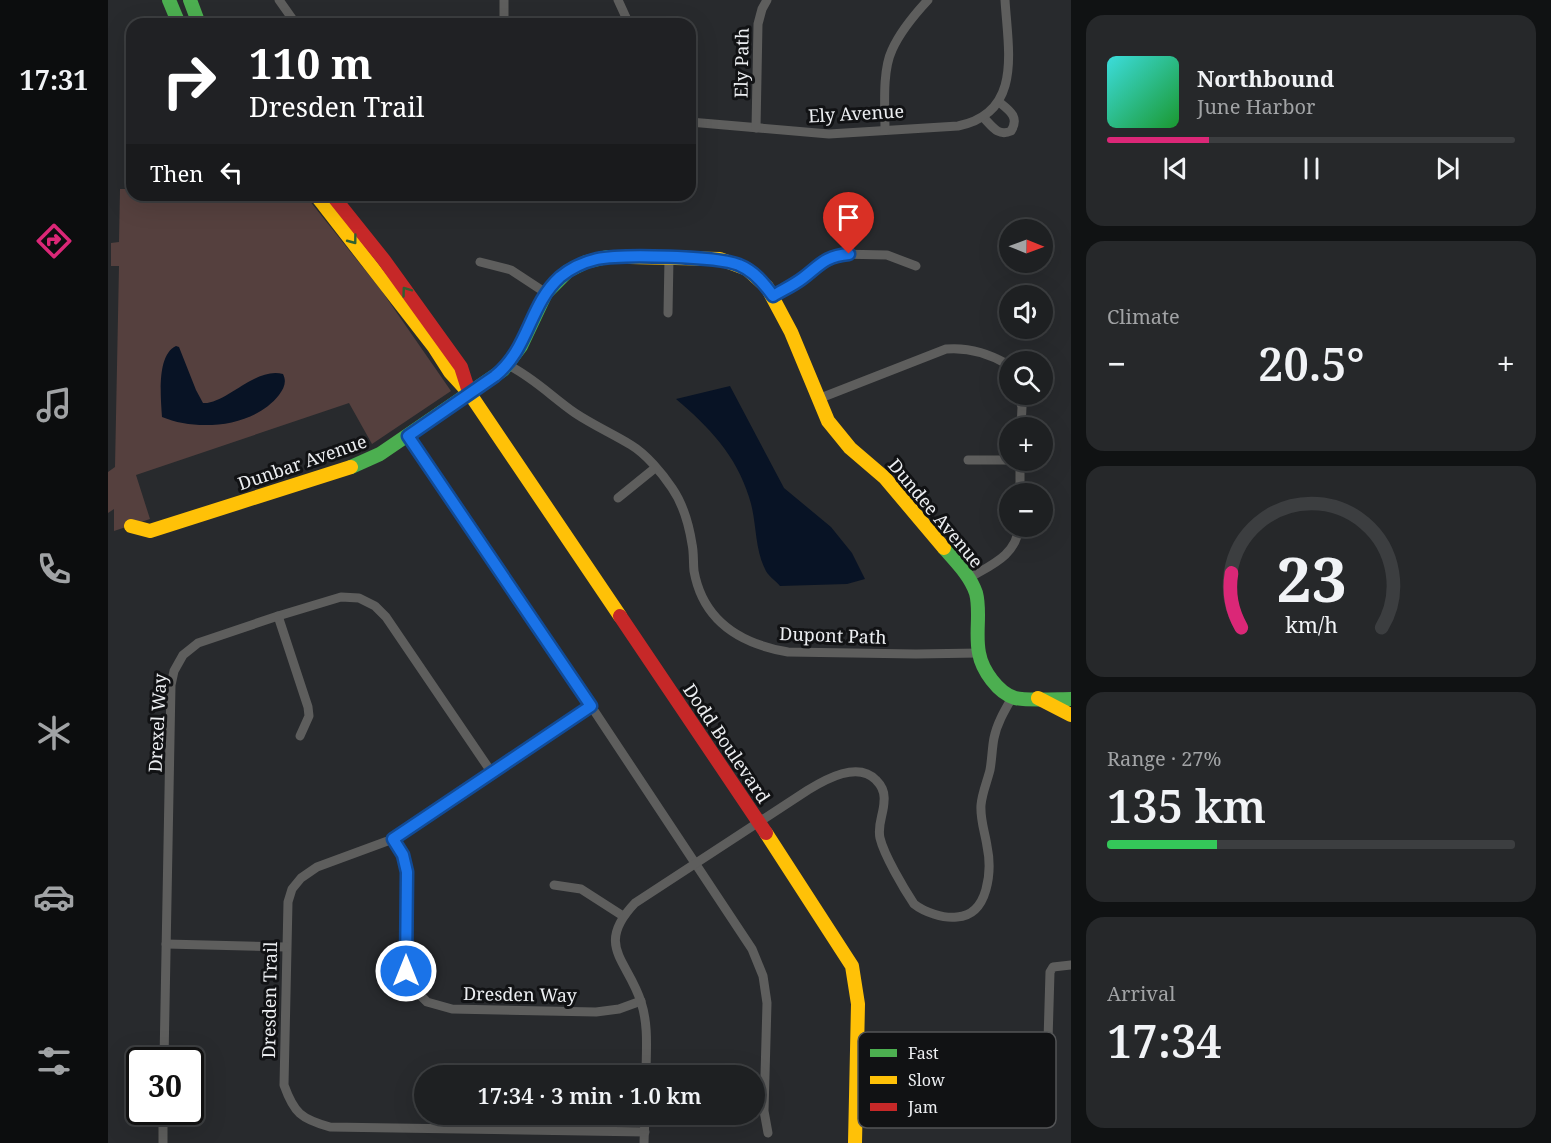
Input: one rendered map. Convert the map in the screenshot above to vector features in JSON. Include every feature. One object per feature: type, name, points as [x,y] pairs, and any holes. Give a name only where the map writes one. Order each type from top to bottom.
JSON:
[{"type":"main road","points":[[169,0],[176,18]]},
{"type":"main road","points":[[190,0],[197,18]]},
{"type":"main road","points":[[321,201],[434,347],[450,372],[470,394]]},
{"type":"main road","points":[[337,201],[384,260],[461,367],[470,394]]},
{"type":"main road","name":"Dundee Avenue","points":[[470,394],[508,365],[521,346],[546,293],[568,271],[596,259],[616,257],[720,259],[740,265],[755,274],[773,296],[791,332],[828,421],[838,436],[885,478],[969,578],[978,602],[979,652],[982,664],[991,679],[1013,696]]},
{"type":"main road","name":"Dunbar Avenue","points":[[131,526],[150,531],[362,463],[380,454],[470,394]]},
{"type":"main road","name":"Dodd Boulevard","points":[[470,394],[759,822],[852,966],[857,994],[855,1143]]},
{"type":"main road","points":[[1013,696],[1071,699]]},
{"type":"main road","points":[[1038,698],[1071,715]]},
{"type":"street","points":[[279,0],[292,18]]},
{"type":"street","points":[[504,0],[504,18]]},
{"type":"street","points":[[618,0],[626,18]]},
{"type":"street","name":"Ely Path","points":[[756,128],[758,24],[767,0]]},
{"type":"street","points":[[885,130],[887,67],[891,50],[928,0]]},
{"type":"street","name":"Ely Avenue","points":[[696,123],[829,134],[958,126],[983,117],[999,102],[1006,86],[1008,56],[1005,0]]},
{"type":"street","points":[[983,117],[1000,133],[1011,131],[1015,121],[1013,115],[999,102]]},
{"type":"street","points":[[773,296],[803,279],[821,262],[838,254],[887,255],[916,266]]},
{"type":"street","points":[[668,313],[669,258]]},
{"type":"street","points":[[480,262],[511,270],[546,293]]},
{"type":"street","points":[[818,399],[946,349],[968,348],[999,360]]},
{"type":"street","name":"Dupont Path","points":[[508,365],[526,374],[580,416],[631,445],[674,490],[682,508],[692,545],[697,581],[710,611],[724,626],[738,635],[771,649],[788,652],[916,654],[979,652]]},
{"type":"street","points":[[408,436],[752,949],[763,976],[767,1003],[765,1111],[768,1133]]},
{"type":"street","points":[[968,460],[999,460]]},
{"type":"street","points":[[618,498],[655,468]]},
{"type":"street","points":[[969,578],[1010,551],[1018,537]]},
{"type":"street","name":"Drexel Way","points":[[164,1047],[171,686],[174,671],[183,655],[198,643],[278,616],[341,597],[359,598],[375,606],[386,617],[492,773]]},
{"type":"street","points":[[278,616],[308,706],[309,716],[300,736]]},
{"type":"street","points":[[646,1065],[647,1029],[641,1001],[616,952],[616,934],[623,916],[635,903],[820,783],[850,772],[872,776],[882,789],[885,804],[879,824],[880,839],[914,904],[924,910],[950,917],[969,915],[977,908],[985,895],[988,847],[981,818],[981,805],[997,725],[1013,696]]},
{"type":"street","name":"Dresden Trail","points":[[591,706],[393,839],[317,867],[301,878],[292,889],[288,902],[286,946],[284,1084],[292,1106],[310,1121],[330,1127],[645,1132]]},
{"type":"street","name":"Dresden Way","points":[[393,839],[403,855],[407,872],[406,971],[414,988],[427,1002],[452,1009],[596,1012],[619,1009],[641,1001]]},
{"type":"street","points":[[554,885],[581,888],[623,916]]},
{"type":"street","points":[[166,944],[286,946]]},
{"type":"street","points":[[1048,1032],[1050,972],[1053,967],[1071,965]]},
{"type":"street","points":[[163,1125],[163,1143]]},
{"type":"street","points":[[644,1143],[645,1125]]},
{"type":"shaded area","points":[[120,189],[126,189],[126,201],[310,201],[381,290],[451,391],[372,444],[349,403],[136,475],[150,519],[114,531],[114,509],[108,513],[108,472],[115,467],[119,266],[111,266],[111,243],[119,242]]},
{"type":"water","points":[[176,346],[179,347],[203,403],[221,398],[262,375],[283,374],[284,387],[268,406],[255,414],[225,424],[192,424],[162,417],[161,378],[165,358]]},
{"type":"water","points":[[730,386],[784,488],[831,527],[852,553],[865,579],[847,584],[780,586],[766,571],[759,552],[752,506],[737,468],[710,431],[676,399]]},
{"type":"traffic: fast","points":[[169,0],[176,18]]},
{"type":"traffic: fast","points":[[190,0],[197,18]]},
{"type":"traffic: fast","points":[[351,467],[380,454],[503,370],[521,346],[546,293],[568,271],[586,262],[607,257],[630,257]]},
{"type":"traffic: fast","points":[[944,548],[966,574],[976,593],[979,653],[984,666],[997,686],[1009,695],[1020,699],[1071,699]]},
{"type":"traffic: slow","points":[[321,201],[434,347],[450,372],[470,394],[620,616]]},
{"type":"traffic: slow","points":[[630,257],[720,259],[747,269],[767,287],[791,332],[828,421],[850,448],[885,478],[944,548]]},
{"type":"traffic: slow","points":[[131,526],[150,531],[351,467]]},
{"type":"traffic: slow","points":[[1038,698],[1071,715]]},
{"type":"traffic: slow","points":[[766,833],[852,966],[858,1004],[855,1143]]},
{"type":"traffic: jam","points":[[337,201],[384,260],[461,367],[468,389]]},
{"type":"traffic: jam","points":[[620,616],[766,833]]},
{"type":"route","points":[[406,971],[407,872],[403,855],[393,839],[591,706],[408,436],[508,365],[516,356],[546,293],[568,271],[585,262],[607,257],[720,259],[740,265],[755,274],[773,296],[803,279],[821,262],[830,257],[849,254]]}]
